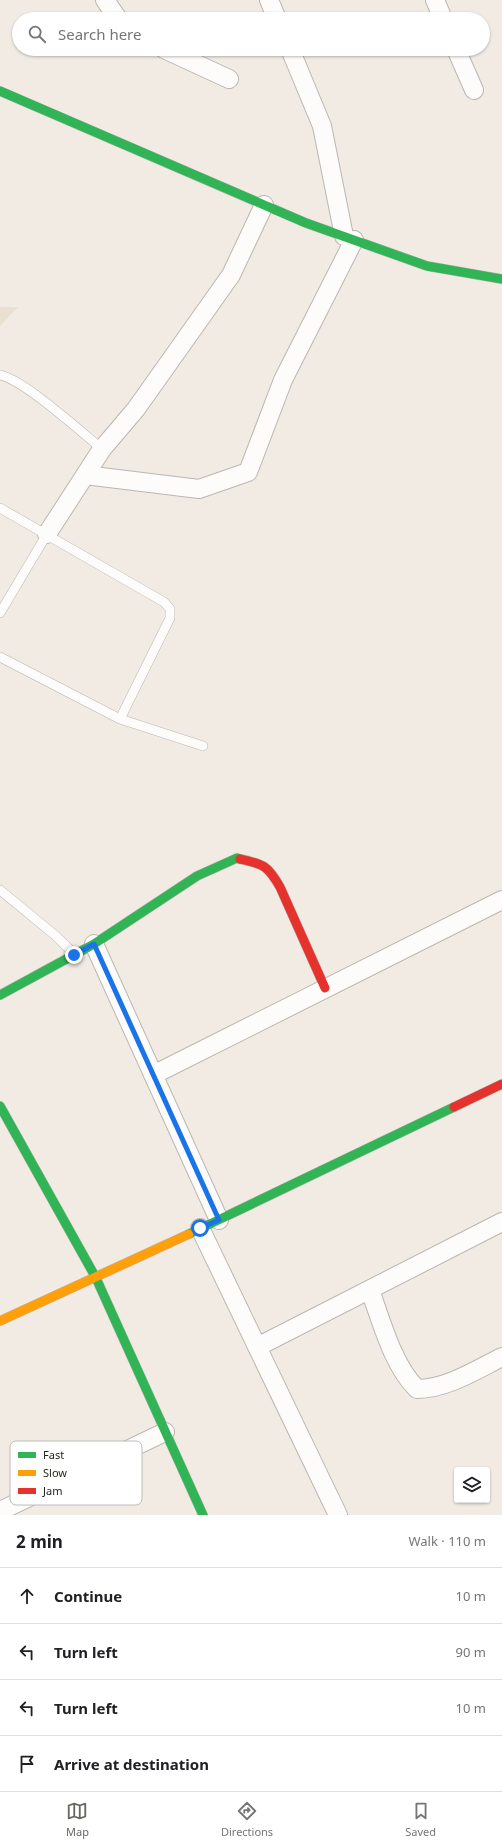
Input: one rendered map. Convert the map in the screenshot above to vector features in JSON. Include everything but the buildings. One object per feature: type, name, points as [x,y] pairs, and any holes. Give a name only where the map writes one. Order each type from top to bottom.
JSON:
[{"type":"street","points":[[105,0],[113,12]]},
{"type":"street","points":[[269,0],[274,12]]},
{"type":"street","points":[[435,0],[440,12]]},
{"type":"street","points":[[179,56],[229,80]]},
{"type":"street","points":[[85,475],[199,489],[248,472],[283,380],[349,238],[322,126],[293,56]]},
{"type":"street","points":[[459,56],[474,90]]},
{"type":"street","points":[[0,91],[264,205],[349,238],[427,266],[502,279]]},
{"type":"street","points":[[47,534],[102,449],[136,408],[231,275],[264,205]]},
{"type":"street","points":[[0,994],[94,944],[197,876],[237,858],[259,863],[271,872],[280,887],[325,988]]},
{"type":"street","points":[[153,1075],[502,900]]},
{"type":"street","points":[[94,944],[219,1220]]},
{"type":"street","points":[[0,1321],[219,1220],[502,1084]]},
{"type":"street","points":[[0,1106],[6,1131],[96,1278],[202,1515]]},
{"type":"street","points":[[257,1347],[502,1222]]},
{"type":"street","points":[[200,1228],[338,1515]]},
{"type":"street","points":[[370,1290],[392,1348],[408,1381],[417,1389],[428,1389],[460,1378],[502,1357]]},
{"type":"street","points":[[142,1443],[166,1432]]},
{"type":"street","points":[[0,1511],[13,1505]]},
{"type":"lane","points":[[0,375],[6,376],[26,388],[102,449]]},
{"type":"lane","points":[[0,508],[164,602],[170,609],[170,618],[120,719]]},
{"type":"lane","points":[[0,612],[47,534]]},
{"type":"lane","points":[[0,657],[120,719],[203,746]]},
{"type":"lane","points":[[0,890],[56,936],[74,955]]},
{"type":"shaded area","points":[[0,307],[18,307],[0,326]]},
{"type":"traffic: fast","points":[[0,91],[306,223],[427,266],[502,279]]},
{"type":"traffic: fast","points":[[0,995],[94,944],[197,876],[237,858],[240,859]]},
{"type":"traffic: fast","points":[[0,1106],[96,1278],[203,1515]]},
{"type":"traffic: fast","points":[[189,1234],[454,1107]]},
{"type":"traffic: slow","points":[[0,1321],[189,1234]]},
{"type":"traffic: jam","points":[[240,859],[264,867],[276,880],[325,988]]},
{"type":"traffic: jam","points":[[454,1107],[502,1084]]},
{"type":"route","points":[[74,955],[94,944],[219,1220],[200,1228]]}]
